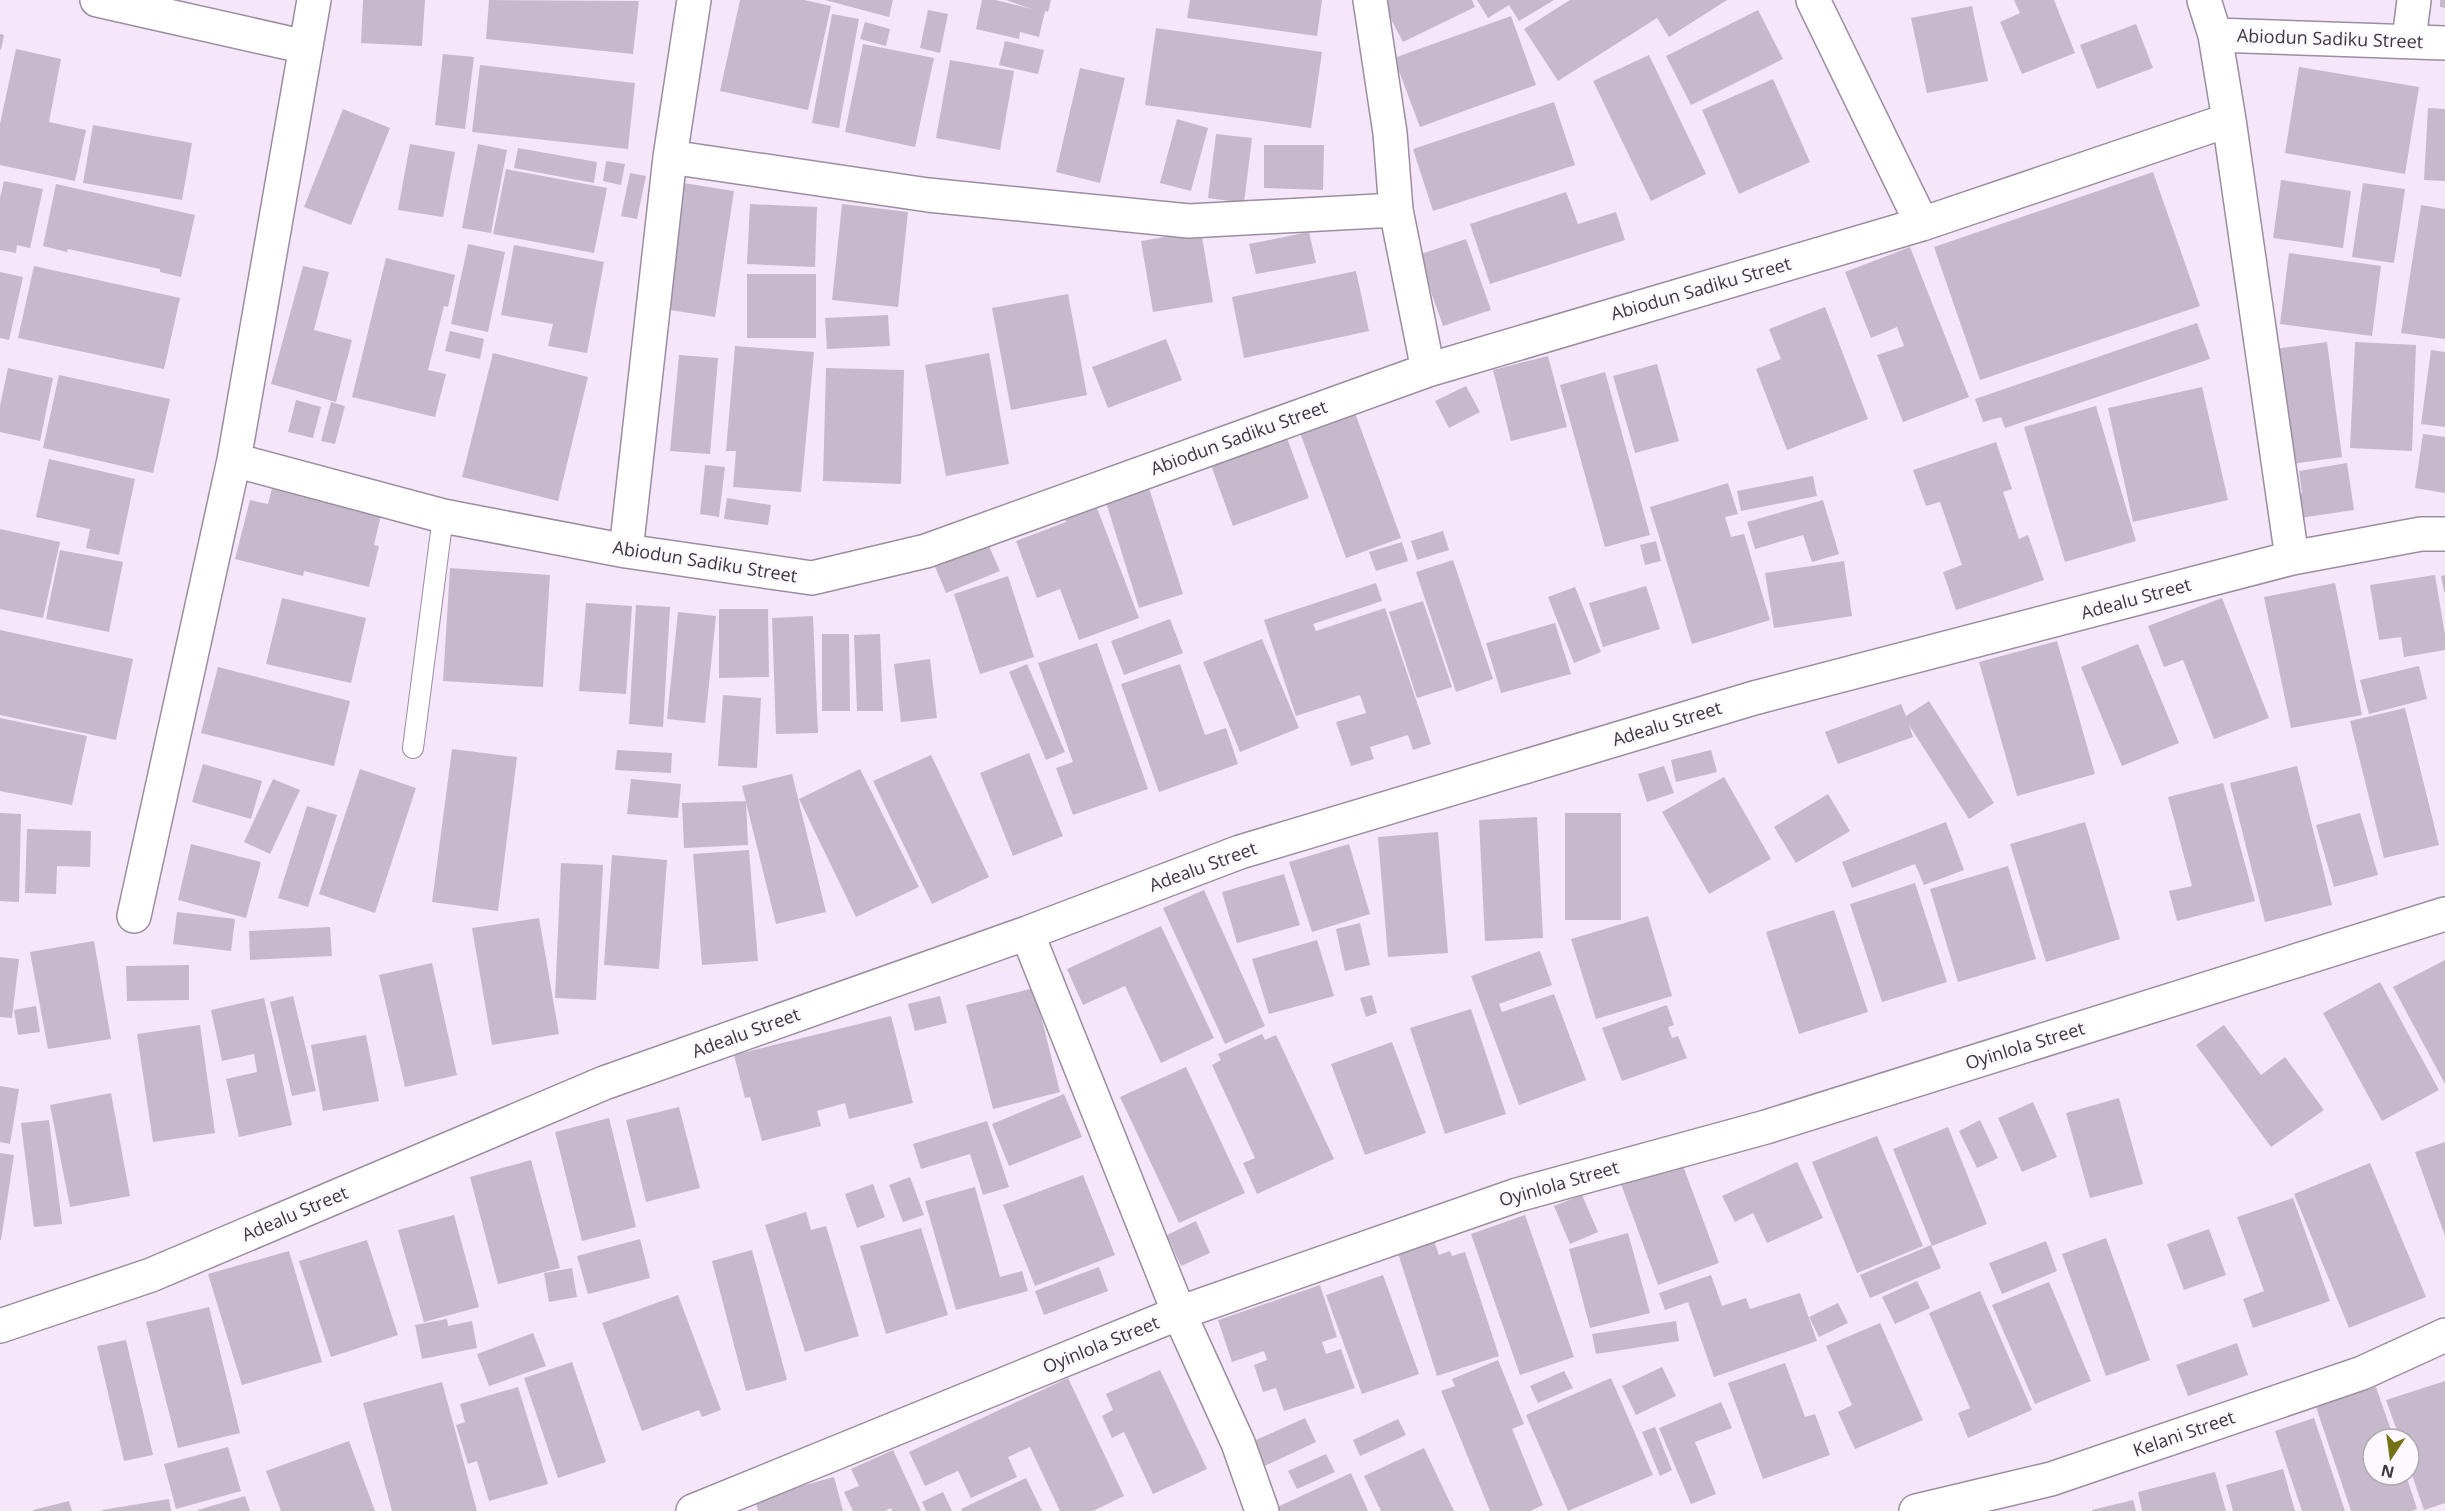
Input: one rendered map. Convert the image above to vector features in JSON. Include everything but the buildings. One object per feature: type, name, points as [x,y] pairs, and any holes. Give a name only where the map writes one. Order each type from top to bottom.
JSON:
[{"type":"street","points":[[97,0],[306,47]]},
{"type":"street","points":[[134,916],[234,460],[314,0]]},
{"type":"street","points":[[626,551],[670,157],[694,0]]},
{"type":"street","points":[[1370,0],[1390,133],[1396,210],[1428,370]]},
{"type":"street","points":[[1813,0],[1922,224]]},
{"type":"street","points":[[2205,0],[2215,35],[2229,120],[2292,558]]},
{"type":"street","points":[[2409,40],[2414,0]]},
{"type":"street","name":"Abiodun Sadiku Street","points":[[2215,35],[2445,43]]},
{"type":"street","name":"Abiodun Sadiku Street","points":[[234,460],[443,516],[626,551],[812,578],[926,551],[1428,370],[1922,224],[2229,120]]},
{"type":"street","points":[[670,157],[928,195],[1190,221],[1396,210]]},
{"type":"street","name":"Adealu Street","points":[[0,1326],[151,1275],[604,1083],[1027,933],[1240,852],[1743,701],[2292,558],[2421,534],[2445,534]]},
{"type":"street","name":"Oyinlola Street","points":[[693,1511],[1179,1313],[1516,1195],[1767,1127],[2445,914]]},
{"type":"street","points":[[1027,933],[1179,1313],[1238,1443],[1262,1511]]},
{"type":"street","name":"Kelani Street","points":[[1916,1511],[2051,1479],[2362,1373],[2445,1335]]},
{"type":"lane","points":[[413,748],[443,516]]}]
